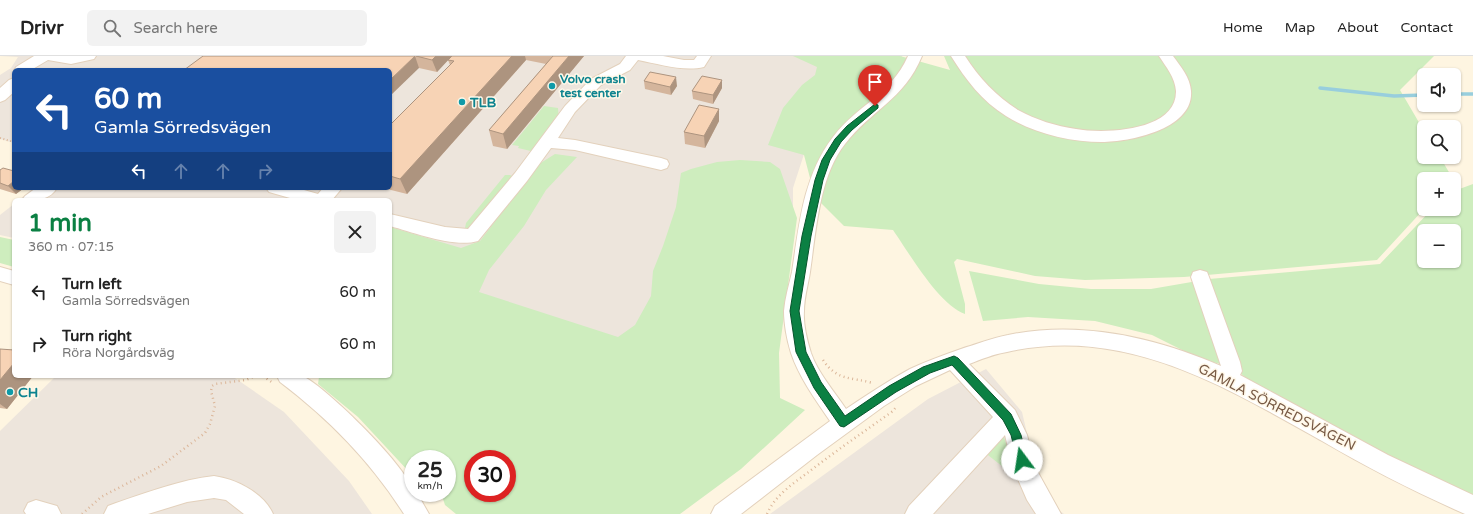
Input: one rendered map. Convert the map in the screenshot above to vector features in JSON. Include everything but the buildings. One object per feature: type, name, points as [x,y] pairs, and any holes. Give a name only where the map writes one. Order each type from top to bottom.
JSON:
[{"type":"street","points":[[25,68],[44,56]]},
{"type":"street","points":[[49,56],[70,60],[89,56]]},
{"type":"street","points":[[392,221],[445,234],[472,236],[548,142],[570,109],[596,82],[625,66],[634,56]]},
{"type":"street","points":[[640,56],[684,64],[699,64],[704,56]]},
{"type":"street","points":[[844,423],[818,385],[801,352],[794,311],[806,236],[819,180],[826,160],[838,141],[850,128],[897,87],[908,75],[915,56]]},
{"type":"street","points":[[958,56],[968,72],[989,96],[1015,114],[1055,130],[1102,137],[1130,134],[1151,129],[1165,122],[1178,109],[1183,98],[1183,84],[1176,68],[1166,56]]},
{"type":"street","points":[[0,80],[12,75]]},
{"type":"street","points":[[0,86],[12,77]]},
{"type":"street","points":[[0,97],[12,84]]},
{"type":"street","points":[[0,100],[12,103]]},
{"type":"street","points":[[548,142],[576,145],[661,164]]},
{"type":"street","points":[[34,198],[45,190]]},
{"type":"street","points":[[282,190],[312,198]]},
{"type":"street","points":[[322,198],[331,190]]},
{"type":"street","points":[[0,274],[12,277]]},
{"type":"street","points":[[1200,277],[1230,362],[1232,371],[1228,379]]},
{"type":"street","name":"GAMLA SÖRREDSVÄGEN","points":[[723,514],[844,423],[889,402],[927,370],[1012,342],[1048,338],[1086,338],[1118,342],[1150,349],[1191,363],[1228,379],[1404,474],[1473,506]]},
{"type":"street","points":[[954,360],[1007,417],[1016,435],[1024,468],[1035,492],[1049,514]]},
{"type":"street","points":[[290,378],[329,408],[367,445],[396,480],[417,514]]},
{"type":"street","points":[[917,514],[1007,417]]},
{"type":"street","points":[[116,514],[196,488],[222,487],[245,500],[261,514]]},
{"type":"path","points":[[0,138],[12,141]]},
{"type":"path","points":[[768,514],[770,507],[783,492],[836,451],[889,402],[876,384],[840,377],[828,368],[821,358]]},
{"type":"path","points":[[82,514],[101,497],[161,466],[205,433],[210,424],[215,406],[211,391],[212,386],[215,384],[246,380],[250,378]]},
{"type":"shaded area","points":[[0,56],[902,56],[902,60],[806,148],[793,188],[793,214],[661,514],[392,375],[392,198],[21,198],[31,190],[392,190],[392,68],[12,68],[12,142],[0,139],[0,75],[11,68],[18,57]]},
{"type":"shaded area","points":[[12,206],[12,238],[0,235],[0,215]]},
{"type":"shaded area","points":[[986,369],[1022,412],[1035,467],[1060,511],[1064,514],[770,514],[928,399]]},
{"type":"shaded area","points":[[54,378],[235,378],[284,412],[349,481],[372,514],[0,514],[0,431]]},
{"type":"green space","points":[[793,56],[900,56],[950,70],[944,56],[1434,56],[1422,68],[1417,68],[1417,73],[1400,90],[1418,120],[1417,164],[1444,164],[1449,172],[1417,172],[1418,216],[1377,260],[1184,277],[1085,280],[1035,276],[957,259],[954,262],[965,304],[965,314],[955,309],[935,290],[893,230],[844,226],[815,197],[804,155],[768,145],[783,108],[802,85],[815,75],[817,67]]},
{"type":"green space","points":[[544,106],[558,108],[559,121],[535,152],[512,145]]},
{"type":"green space","points":[[555,154],[577,157],[546,190],[524,226],[489,270],[479,292],[618,337],[635,325],[651,296],[653,271],[676,207],[681,173],[717,162],[740,160],[770,162],[780,169],[797,218],[779,353],[780,398],[805,410],[741,469],[680,514],[456,514],[445,505],[444,502],[456,502],[456,450],[404,450],[404,466],[358,417],[318,384],[319,378],[392,378],[392,228],[461,248],[480,241],[539,164]]},
{"type":"green space","points":[[505,175],[514,177],[469,230],[465,228],[466,223]]},
{"type":"green space","points":[[1473,184],[1473,498],[1445,487],[1252,383],[1239,372],[1217,363],[1206,362],[1152,335],[1095,321],[1028,317],[983,321],[969,271],[1039,284],[1091,289],[1151,289],[1209,279],[1380,264],[1417,225],[1417,268],[1461,268],[1461,224],[1418,224],[1425,216],[1461,216],[1461,188]]},
{"type":"green space","points":[[0,237],[12,240],[12,266],[0,263]]},
{"type":"green space","points":[[1003,434],[1011,459],[1012,469],[1010,468],[1007,470],[984,452]]},
{"type":"waterway","points":[[1320,88],[1394,96],[1417,95]]},
{"type":"waterway","points":[[1461,94],[1473,94]]},
{"type":"place","name":"Volvo crash test center","points":[[552,86]]},
{"type":"place","name":"TLB","points":[[462,102]]},
{"type":"place","name":"CH","points":[[10,392]]},
{"type":"route","points":[[875,106],[838,141],[826,160],[819,180],[806,236],[794,311],[801,352],[818,385],[844,423],[893,389],[927,370],[954,360],[1007,417],[1016,435],[1022,460]]}]
